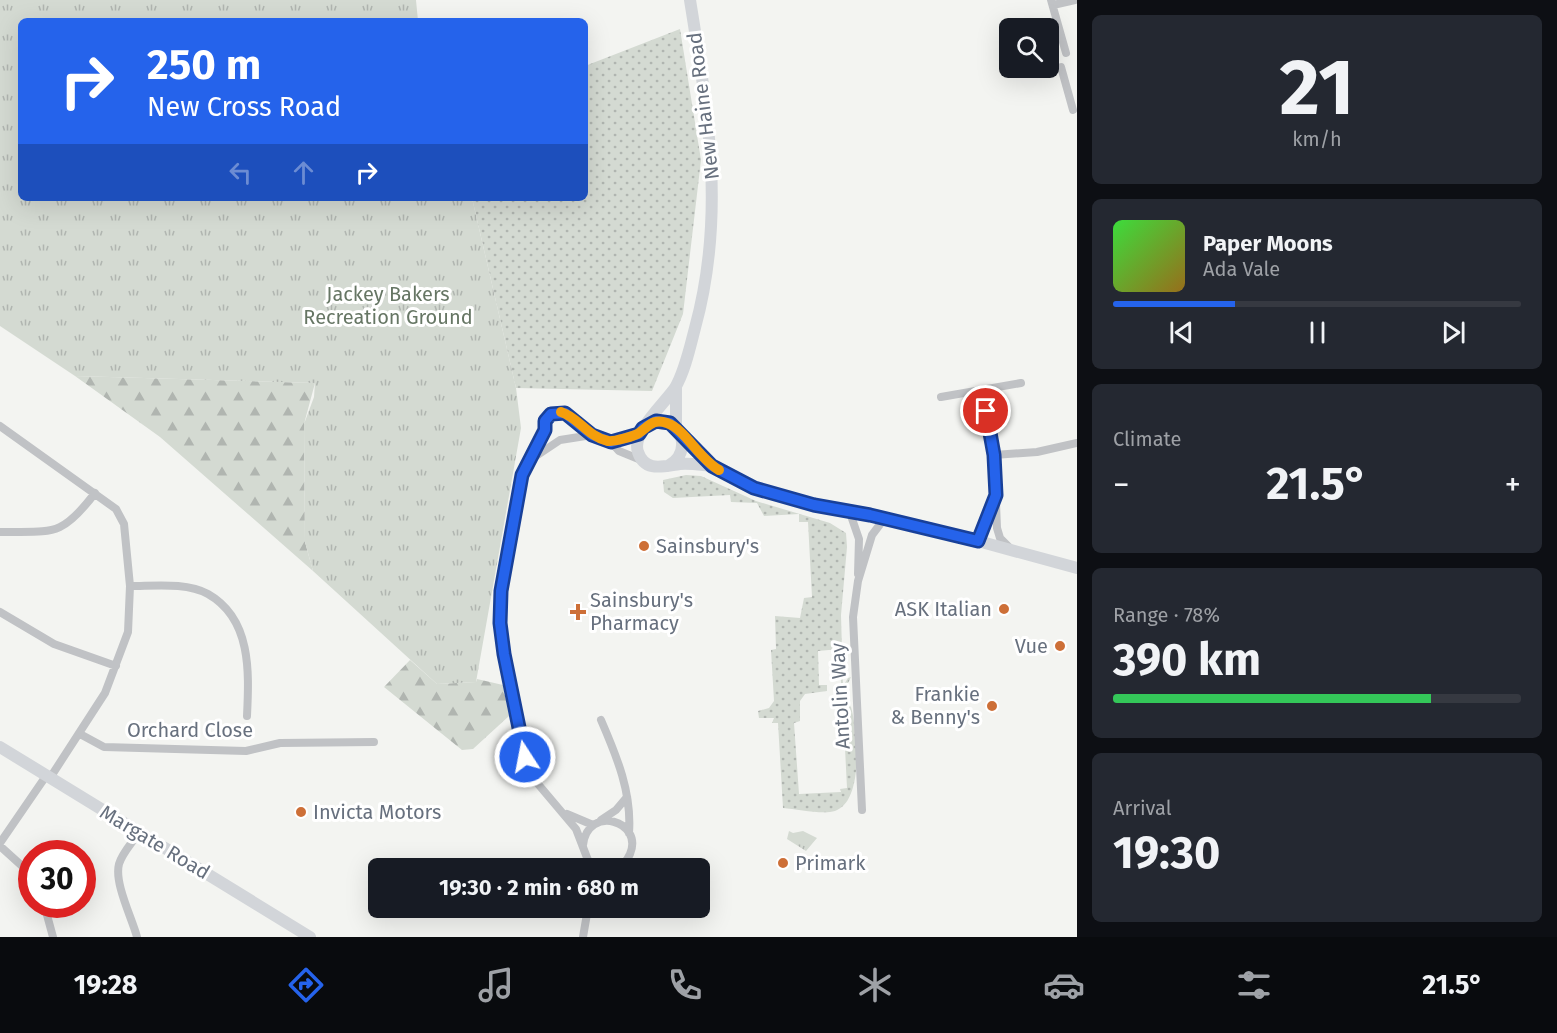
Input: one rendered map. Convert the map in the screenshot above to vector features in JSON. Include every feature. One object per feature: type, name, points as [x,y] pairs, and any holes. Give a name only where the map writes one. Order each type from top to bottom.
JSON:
[{"type":"main road","name":"New Haine Road","points":[[639,434],[676,387],[696,327],[703,295],[713,216],[710,127],[690,0]]},
{"type":"main road","name":"New Haine Road","points":[[664,467],[671,465],[681,454],[683,440],[678,430],[676,387]]},
{"type":"main road","points":[[649,424],[663,421],[678,430],[712,466],[754,488],[814,505],[891,519],[1077,568]]},
{"type":"main road","points":[[639,434],[636,448],[643,461],[649,465],[712,466]]},
{"type":"main road","name":"Margate Road","points":[[0,747],[310,937]]},
{"type":"street","points":[[1066,53],[1052,3],[1075,0]]},
{"type":"street","points":[[1061,68],[1072,110]]},
{"type":"street","points":[[1067,84],[1077,82]]},
{"type":"street","points":[[941,397],[1021,383]]},
{"type":"street","points":[[982,390],[994,455],[997,528],[1000,538],[1011,549]]},
{"type":"street","points":[[587,858],[576,829],[566,814],[538,784],[525,757],[500,623],[501,591],[522,475],[545,430],[545,421],[555,412],[565,413],[592,435],[611,442],[619,451],[643,461]]},
{"type":"street","points":[[532,458],[562,440],[573,429],[572,419]]},
{"type":"street","points":[[0,426],[95,493],[121,516],[130,586],[128,632],[105,693],[80,734],[0,845],[18,862]]},
{"type":"street","points":[[545,430],[550,438],[562,440],[592,435]]},
{"type":"street","points":[[611,442],[639,434]]},
{"type":"street","points":[[994,455],[1037,452],[1077,443]]},
{"type":"street","points":[[0,532],[44,531],[62,527],[75,518],[95,493]]},
{"type":"street","points":[[978,541],[996,495]]},
{"type":"street","name":"Antolin Way","points":[[849,510],[859,539],[858,581],[853,617],[862,810]]},
{"type":"street","name":"Antolin Way","points":[[858,581],[876,528],[891,519]]},
{"type":"street","points":[[130,586],[180,586],[208,594],[229,612],[243,641],[249,666],[247,716]]},
{"type":"street","points":[[0,612],[54,644],[116,666]]},
{"type":"street","points":[[601,720],[626,782],[631,811],[629,833],[632,841],[630,856],[628,858]]},
{"type":"street","name":"Orchard Close","points":[[80,734],[104,747],[246,751],[280,743],[374,742]]},
{"type":"street","points":[[583,847],[584,838],[597,823],[616,810],[627,798]]},
{"type":"street","points":[[566,814],[597,823],[617,822],[629,833]]},
{"type":"street","points":[[136,937],[130,911],[122,895],[119,864],[139,832]]},
{"type":"street","points":[[48,918],[53,937]]},
{"type":"street","points":[[583,937],[586,918]]},
{"type":"green space","name":"Jackey Bakers Recreation Ground","points":[[0,0],[416,0],[418,18],[18,18],[18,201],[473,201],[516,388],[521,428],[476,682],[437,684],[313,571],[305,542],[304,424],[314,397],[315,383],[75,376],[0,326]]},
{"type":"green space","points":[[680,29],[701,160],[683,314],[652,391],[516,388],[473,201],[588,201],[588,65]]},
{"type":"green space","points":[[75,376],[315,383],[304,424],[305,542],[313,571],[160,437]]},
{"type":"green space","points":[[686,475],[701,476],[756,501],[830,523],[846,533],[847,547],[841,615],[843,686],[851,677],[845,689],[835,690],[835,685],[841,684],[840,649],[818,651],[819,685],[827,685],[827,691],[805,694],[800,701],[800,721],[794,723],[799,794],[841,792],[840,789],[847,788],[843,708],[836,707],[835,700],[846,702],[851,707],[857,748],[855,780],[851,794],[844,805],[835,811],[817,812],[783,808],[778,723],[772,723],[774,718],[759,718],[758,711],[769,708],[774,701],[771,650],[776,649],[775,616],[800,618],[804,598],[812,597],[808,522],[799,522],[799,514],[764,516],[757,503],[731,502],[730,495],[673,498],[664,492],[663,480]]},
{"type":"green space","points":[[410,660],[437,684],[476,682],[477,679],[503,685],[509,716],[473,749],[462,750],[384,687]]},
{"type":"green space","points":[[789,831],[793,833],[803,831],[817,838],[806,851],[787,839]]},
{"type":"slow traffic","points":[[561,412],[592,435],[611,442],[639,434],[643,428],[656,421],[670,423],[696,452],[719,470]]},
{"type":"place","name":"Sainsbury's","points":[[644,546]]},
{"type":"place","name":"ASK Italian","points":[[1004,609]]},
{"type":"place","name":"Sainsbury's Pharmacy","points":[[578,612]]},
{"type":"place","name":"Vue","points":[[1060,646]]},
{"type":"place","name":"Frankie & Benny's","points":[[992,706]]},
{"type":"place","name":"Invicta Motors","points":[[301,812]]},
{"type":"place","name":"Primark","points":[[783,863]]},
{"type":"route","points":[[525,757],[504,654],[500,623],[501,591],[522,475],[545,430],[547,417],[560,411],[592,435],[611,442],[639,434],[643,428],[656,421],[670,423],[712,466],[754,488],[814,505],[891,519],[978,541],[996,495],[994,455],[986,411]]}]
